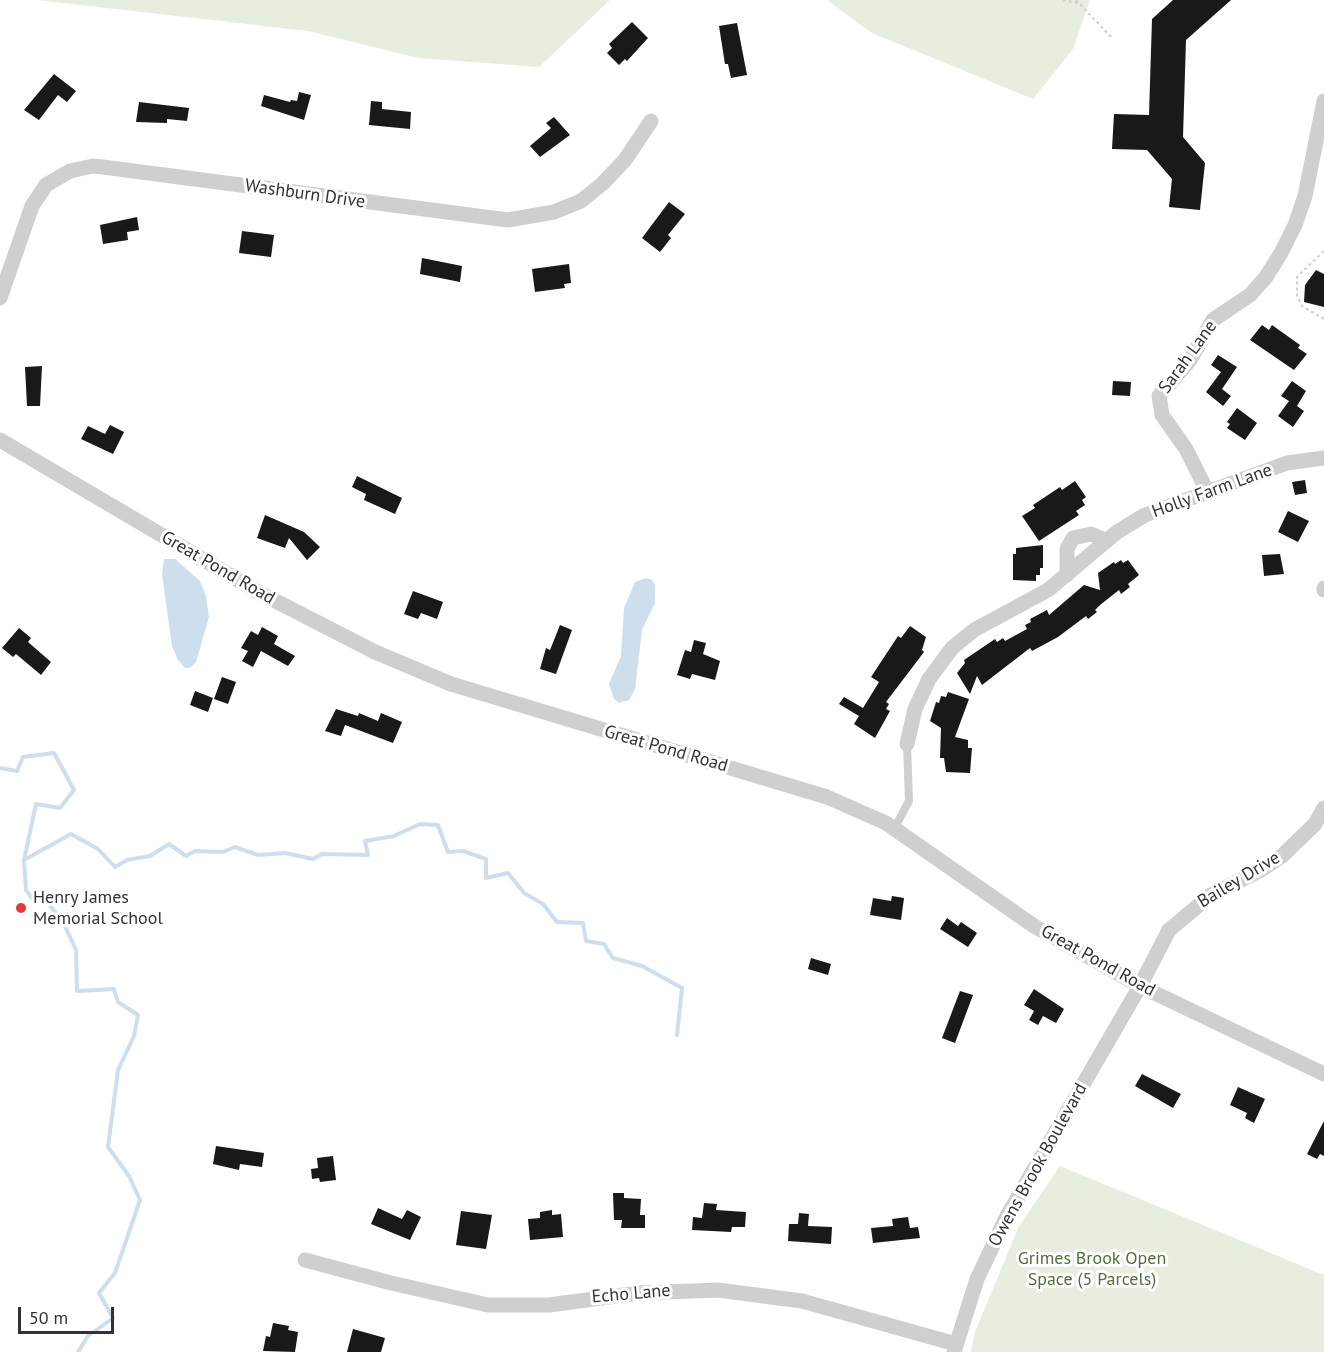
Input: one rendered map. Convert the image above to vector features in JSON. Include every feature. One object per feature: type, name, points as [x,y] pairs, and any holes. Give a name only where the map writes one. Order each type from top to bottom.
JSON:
[{"type":"street","name":"Sarah Lane","points":[[1207,491],[1191,457],[1162,415],[1159,396],[1190,360],[1213,320],[1250,295],[1266,278],[1281,253],[1295,225],[1305,196],[1324,100]]},
{"type":"street","name":"Washburn Drive","points":[[0,298],[32,206],[46,185],[70,171],[93,166],[104,167],[508,220],[546,214],[580,201],[602,184],[625,160],[651,121]]},
{"type":"street","name":"Great Pond Road","points":[[0,440],[260,593],[375,652],[451,684],[827,797],[894,829],[1034,926],[1140,986],[1324,1074]]},
{"type":"street","name":"Holly Farm Lane","points":[[907,744],[915,709],[931,675],[952,648],[974,630],[1048,590],[1107,541],[1145,515],[1287,463],[1324,458]]},
{"type":"street","points":[[1067,575],[1067,549],[1073,538],[1091,534],[1107,541]]},
{"type":"street","name":"Bailey Drive","points":[[1140,986],[1169,930],[1211,895],[1261,870],[1282,856],[1315,824],[1324,808]]},
{"type":"street","name":"Owens Brook Boulevard","points":[[955,1348],[977,1279],[1007,1216],[1140,986]]},
{"type":"street","name":"Echo Lane","points":[[304,1260],[390,1283],[488,1305],[549,1305],[590,1298],[683,1290],[718,1290],[802,1301],[955,1348]]},
{"type":"lane","points":[[894,829],[909,801],[907,744]]},
{"type":"path","points":[[1063,0],[1077,1],[1111,37]]},
{"type":"path","points":[[1324,251],[1297,277],[1297,295],[1302,306],[1324,319]]},
{"type":"green space","points":[[37,0],[610,0],[539,67],[418,58],[308,31]]},
{"type":"green space","points":[[827,0],[1090,0],[1073,49],[1033,99],[872,33]]},
{"type":"green space","name":"Grimes Brook Open Space (5 Parcels)","points":[[1060,1166],[1324,1275],[1324,1352],[971,1352],[975,1332],[1019,1226]]},
{"type":"water","points":[[164,559],[175,559],[200,581],[206,596],[209,617],[196,662],[190,668],[185,668],[178,660],[172,646],[162,574]]},
{"type":"water","points":[[646,578],[652,580],[655,585],[655,603],[642,630],[635,689],[629,700],[619,703],[614,699],[609,684],[621,656],[624,608],[635,582]]},
{"type":"building","points":[[1173,0],[1231,0],[1186,40],[1183,137],[1205,163],[1200,210],[1169,207],[1172,179],[1147,150],[1112,149],[1114,114],[1149,115],[1152,19]]},
{"type":"building","points":[[632,22],[648,38],[627,61],[625,59],[619,65],[607,53],[612,48],[609,44]]},
{"type":"building","points":[[737,23],[747,75],[731,78],[728,64],[725,64],[719,26]]},
{"type":"building","points":[[54,74],[76,91],[67,102],[58,95],[39,120],[24,110]]},
{"type":"building","points":[[299,92],[311,95],[304,120],[261,106],[264,95],[290,102],[291,100],[297,101]]},
{"type":"building","points":[[371,101],[382,102],[382,109],[411,112],[410,129],[369,125]]},
{"type":"building","points":[[139,102],[189,108],[187,121],[167,119],[167,123],[136,122]]},
{"type":"building","points":[[554,117],[570,135],[540,157],[530,146],[551,128],[546,123]]},
{"type":"building","points":[[669,202],[685,214],[668,235],[671,238],[660,252],[642,238]]},
{"type":"building","points":[[137,217],[139,230],[127,232],[128,240],[103,244],[100,225]]},
{"type":"building","points":[[242,231],[274,235],[271,257],[239,253]]},
{"type":"building","points":[[422,258],[462,266],[460,282],[420,274]]},
{"type":"building","points":[[569,264],[571,283],[564,284],[565,288],[535,292],[532,269]]},
{"type":"building","points":[[1316,270],[1324,274],[1324,307],[1304,302],[1305,285]]},
{"type":"building","points":[[1262,325],[1269,330],[1272,325],[1300,345],[1298,348],[1307,354],[1294,370],[1250,340]]},
{"type":"building","points":[[1218,355],[1237,367],[1222,389],[1231,396],[1223,406],[1206,392],[1221,372],[1211,365]]},
{"type":"building","points":[[42,366],[40,406],[27,406],[25,367]]},
{"type":"building","points":[[1113,381],[1131,382],[1130,396],[1112,395]]},
{"type":"building","points":[[1292,381],[1306,391],[1297,406],[1304,411],[1293,427],[1278,416],[1289,401],[1281,396]]},
{"type":"building","points":[[1237,408],[1257,423],[1245,440],[1227,428],[1230,424],[1227,422]]},
{"type":"building","points":[[110,425],[124,432],[113,454],[81,439],[88,426],[105,434]]},
{"type":"building","points":[[357,476],[402,498],[395,514],[364,500],[366,494],[352,487]]},
{"type":"building","points":[[1305,480],[1307,493],[1295,495],[1292,482]]},
{"type":"building","points":[[1075,481],[1086,497],[1082,500],[1085,505],[1076,511],[1079,515],[1039,541],[1022,516],[1035,508],[1033,505],[1060,487],[1062,490]]},
{"type":"building","points":[[1288,511],[1309,521],[1298,542],[1278,532]]},
{"type":"building","points":[[265,515],[304,532],[320,547],[307,560],[289,538],[285,548],[257,538]]},
{"type":"building","points":[[1043,545],[1043,568],[1040,568],[1040,575],[1036,575],[1036,581],[1013,580],[1013,554],[1016,554],[1016,548]]},
{"type":"building","points":[[1280,554],[1284,574],[1264,576],[1262,555]]},
{"type":"building","points":[[1121,560],[1123,563],[1128,560],[1139,575],[1128,584],[1130,587],[1121,594],[1119,590],[1100,605],[1095,610],[1097,612],[1088,619],[1086,616],[1058,637],[1032,651],[1030,648],[982,685],[977,676],[970,694],[957,673],[965,663],[964,660],[995,639],[997,642],[1003,638],[1005,641],[1027,629],[1025,625],[1031,622],[1030,619],[1047,610],[1049,615],[1084,585],[1100,590],[1098,573]]},
{"type":"building","points":[[413,591],[443,602],[437,619],[421,613],[418,619],[404,614]]},
{"type":"building","points":[[560,625],[572,630],[556,674],[540,669],[546,648],[550,650]]},
{"type":"building","points":[[910,626],[926,637],[922,650],[924,652],[886,702],[889,704],[886,709],[890,711],[875,738],[854,724],[859,716],[839,704],[844,697],[863,708],[879,682],[871,677],[898,636],[901,638]]},
{"type":"building","points":[[262,627],[278,636],[274,644],[295,656],[288,666],[261,651],[253,667],[242,661],[248,651],[241,648],[251,631],[258,635]]},
{"type":"building","points":[[19,628],[31,638],[28,642],[51,662],[41,675],[16,654],[13,657],[2,648]]},
{"type":"building","points":[[694,640],[706,643],[703,654],[720,661],[715,680],[692,674],[690,679],[677,675],[685,650],[691,652]]},
{"type":"building","points":[[222,677],[236,682],[228,704],[214,699]]},
{"type":"building","points":[[195,691],[213,698],[208,712],[190,705]]},
{"type":"building","points":[[948,692],[969,699],[955,737],[968,740],[968,748],[972,748],[970,773],[946,772],[944,758],[940,758],[941,728],[930,721],[936,702],[939,703],[941,696],[946,697]]},
{"type":"building","points":[[336,709],[358,716],[359,713],[378,721],[381,713],[402,722],[393,743],[345,725],[341,736],[325,731]]},
{"type":"building","points":[[892,896],[904,898],[901,920],[870,915],[873,898],[891,901]]},
{"type":"building","points":[[947,918],[958,926],[961,922],[977,933],[968,947],[940,929]]},
{"type":"building","points":[[811,958],[831,964],[828,975],[808,969]]},
{"type":"building","points":[[1034,989],[1064,1009],[1056,1023],[1043,1016],[1038,1025],[1029,1020],[1034,1011],[1024,1005]]},
{"type":"building","points":[[960,991],[973,995],[955,1043],[942,1038]]},
{"type":"building","points":[[1142,1074],[1181,1094],[1173,1108],[1135,1086]]},
{"type":"building","points":[[1238,1087],[1265,1099],[1254,1123],[1245,1118],[1247,1113],[1230,1105]]},
{"type":"building","points":[[1324,1121],[1324,1156],[1320,1154],[1317,1159],[1307,1154]]},
{"type":"building","points":[[216,1146],[264,1153],[262,1167],[240,1164],[239,1170],[213,1164]]},
{"type":"building","points":[[333,1156],[336,1180],[320,1182],[319,1178],[312,1179],[311,1169],[318,1168],[317,1158]]},
{"type":"building","points":[[613,1193],[624,1193],[624,1198],[641,1199],[640,1215],[645,1215],[645,1228],[621,1228],[622,1220],[614,1220]]},
{"type":"building","points":[[704,1203],[717,1204],[716,1210],[746,1212],[745,1227],[732,1227],[731,1232],[692,1230],[693,1217],[702,1218]]},
{"type":"building","points":[[378,1208],[402,1219],[407,1210],[421,1217],[410,1240],[371,1224]]},
{"type":"building","points":[[552,1210],[552,1215],[561,1214],[563,1237],[530,1240],[528,1219],[540,1218],[540,1212]]},
{"type":"building","points":[[461,1211],[492,1215],[486,1249],[456,1245]]},
{"type":"building","points":[[799,1213],[809,1214],[808,1226],[832,1227],[831,1244],[788,1241],[789,1224],[798,1224]]},
{"type":"building","points":[[908,1217],[910,1228],[918,1227],[920,1238],[873,1243],[871,1228],[893,1226],[892,1219]]},
{"type":"building","points":[[273,1323],[289,1326],[288,1330],[298,1332],[295,1352],[263,1351],[266,1336],[270,1337]]},
{"type":"building","points":[[353,1329],[385,1338],[381,1352],[347,1352]]},
{"type":"waterway","points":[[0,768],[17,771],[23,757],[54,753],[74,790],[60,808],[36,804],[24,860],[26,890],[34,901],[46,900],[64,924],[76,950],[77,991],[114,989],[118,1002],[138,1015],[134,1036],[118,1070],[108,1147],[129,1176],[140,1200],[115,1273],[99,1293],[113,1318],[88,1336],[78,1352]]},
{"type":"waterway","points":[[24,860],[71,834],[98,849],[115,867],[127,860],[150,856],[169,844],[186,856],[195,851],[223,852],[235,847],[258,855],[285,853],[313,859],[322,854],[368,855],[365,841],[394,836],[420,824],[438,825],[448,852],[463,851],[486,859],[486,878],[508,873],[524,893],[543,904],[557,922],[583,923],[586,941],[604,944],[613,958],[642,966],[682,988],[677,1035]]},
{"type":"place","name":"Henry James Memorial School","points":[[21,908]]}]
